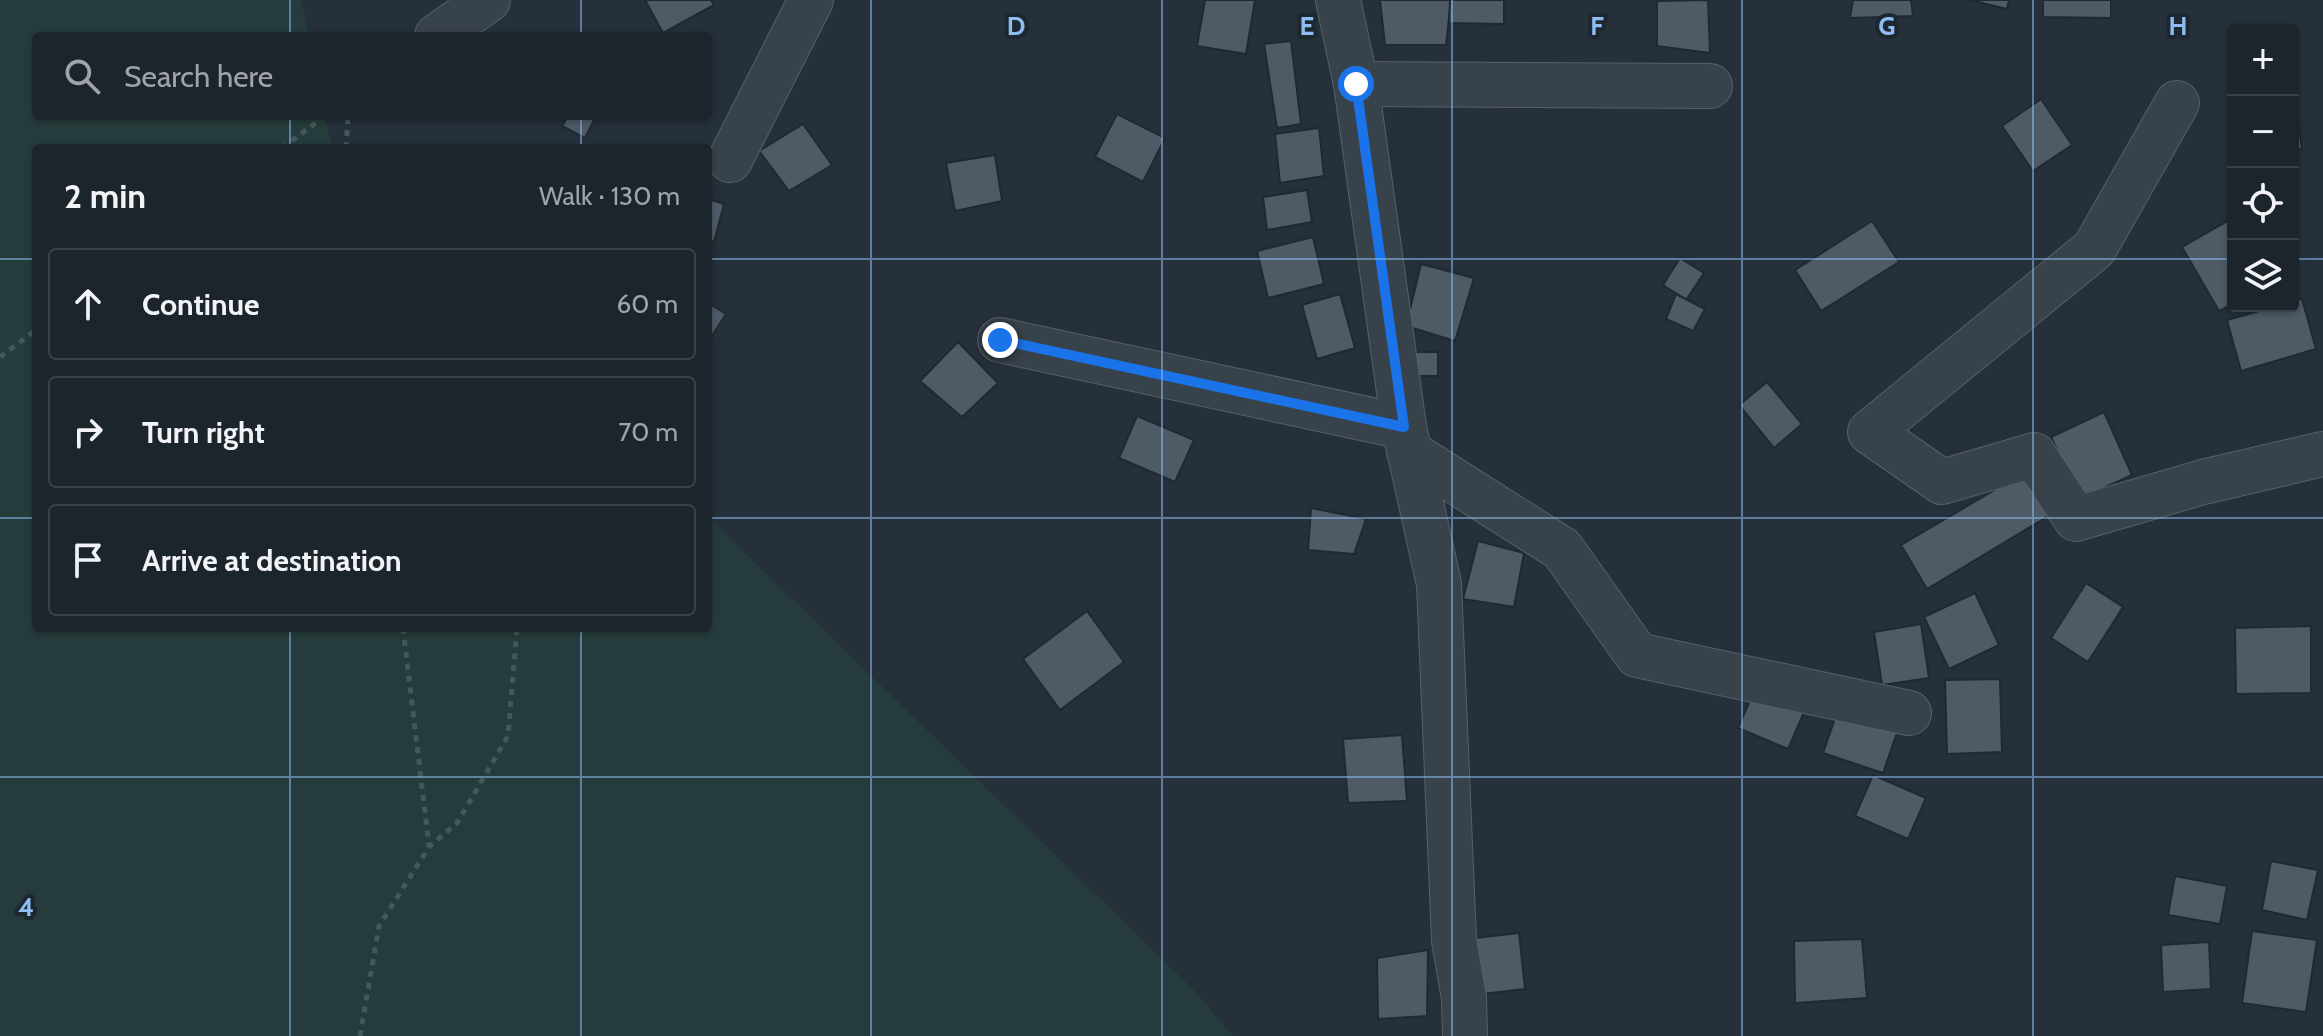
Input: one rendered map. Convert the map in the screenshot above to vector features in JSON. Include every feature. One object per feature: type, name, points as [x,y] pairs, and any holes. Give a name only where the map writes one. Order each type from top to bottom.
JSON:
[{"type":"street","points":[[443,32],[488,0]]},
{"type":"street","points":[[730,160],[811,0]]},
{"type":"street","points":[[1338,0],[1356,84],[1406,439],[1439,584],[1454,940],[1464,998],[1465,1036]]},
{"type":"street","points":[[1356,84],[1710,86]]},
{"type":"street","points":[[2177,103],[2094,249],[1870,432],[1942,482],[2034,455],[2076,519],[2203,482],[2323,454]]},
{"type":"street","points":[[1000,340],[1406,439],[1562,549],[1637,655],[1909,713]]},
{"type":"path","points":[[287,144],[320,120]]},
{"type":"path","points":[[346,144],[348,120]]},
{"type":"path","points":[[0,357],[32,333]]},
{"type":"path","points":[[403,632],[429,847]]},
{"type":"path","points":[[360,1036],[379,926],[429,847],[457,823],[508,736],[517,632]]},
{"type":"green space","points":[[0,0],[301,0],[308,32],[32,32],[32,120],[326,120],[331,144],[32,144],[32,632],[712,632],[712,521],[1193,989],[1233,1036],[0,1036]]},
{"type":"building","points":[[645,0],[711,0],[714,5],[665,32]]},
{"type":"building","points":[[1205,0],[1255,0],[1246,54],[1197,46]]},
{"type":"building","points":[[1380,0],[1451,0],[1446,45],[1385,45]]},
{"type":"building","points":[[1450,0],[1504,0],[1504,24],[1449,23]]},
{"type":"building","points":[[1708,0],[1710,53],[1657,46],[1657,1]]},
{"type":"building","points":[[1853,0],[1911,0],[1913,16],[1850,18]]},
{"type":"building","points":[[1970,0],[2009,0],[2007,9]]},
{"type":"building","points":[[2043,0],[2111,0],[2111,18],[2043,17]]},
{"type":"building","points":[[1291,41],[1301,124],[1277,128],[1264,44]]},
{"type":"building","points":[[2041,99],[2072,145],[2033,171],[2002,126]]},
{"type":"building","points":[[1117,114],[1165,138],[1143,182],[1095,157]]},
{"type":"building","points":[[566,120],[594,120],[585,138],[562,126]]},
{"type":"building","points":[[803,124],[832,165],[789,191],[759,151]]},
{"type":"building","points":[[1319,128],[1324,176],[1280,183],[1275,134]]},
{"type":"building","points":[[995,155],[1002,201],[955,211],[946,163]]},
{"type":"building","points":[[1307,190],[1312,222],[1267,230],[1263,197]]},
{"type":"building","points":[[712,200],[724,204],[712,241]]},
{"type":"building","points":[[1872,221],[1899,262],[1821,311],[1795,270]]},
{"type":"building","points":[[2227,221],[2227,307],[2219,311],[2182,247]]},
{"type":"building","points":[[1313,237],[1324,284],[1268,298],[1257,251]]},
{"type":"building","points":[[1680,258],[1704,273],[1686,300],[1663,285]]},
{"type":"building","points":[[1421,264],[1474,278],[1455,341],[1406,326]]},
{"type":"building","points":[[1340,294],[1355,348],[1317,359],[1302,305]]},
{"type":"building","points":[[1676,294],[1705,309],[1693,331],[1666,319]]},
{"type":"building","points":[[2302,299],[2316,349],[2241,371],[2227,320],[2256,312],[2299,312],[2299,300]]},
{"type":"building","points":[[712,305],[726,314],[712,336]]},
{"type":"building","points":[[958,342],[998,383],[962,417],[920,381]]},
{"type":"building","points":[[1407,352],[1438,352],[1438,376],[1406,376]]},
{"type":"building","points":[[1767,382],[1802,424],[1774,448],[1739,405]]},
{"type":"building","points":[[2104,412],[2132,475],[2080,499],[2051,437]]},
{"type":"building","points":[[1137,416],[1194,440],[1175,482],[1119,458]]},
{"type":"building","points":[[2030,469],[2055,512],[1927,589],[1901,545]]},
{"type":"building","points":[[1311,508],[1366,519],[1354,554],[1308,550]]},
{"type":"building","points":[[1478,541],[1524,553],[1514,607],[1463,599]]},
{"type":"building","points":[[2086,583],[2123,607],[2088,662],[2051,638]]},
{"type":"building","points":[[1975,593],[1999,645],[1949,669],[1924,617]]},
{"type":"building","points":[[1087,611],[1124,662],[1060,710],[1023,659]]},
{"type":"building","points":[[1921,624],[1929,678],[1882,685],[1874,632]]},
{"type":"building","points":[[2311,626],[2311,693],[2236,694],[2235,628]]},
{"type":"building","points":[[2000,679],[2002,752],[1947,754],[1945,680]]},
{"type":"building","points":[[1755,689],[1805,710],[1788,749],[1738,728]]},
{"type":"building","points":[[1839,707],[1899,727],[1883,773],[1823,753]]},
{"type":"building","points":[[1402,735],[1407,801],[1348,803],[1343,739]]},
{"type":"building","points":[[1873,775],[1926,798],[1908,839],[1855,816]]},
{"type":"building","points":[[2271,861],[2318,870],[2307,920],[2262,910]]},
{"type":"building","points":[[2175,876],[2227,886],[2220,924],[2168,915]]},
{"type":"building","points":[[2252,931],[2317,940],[2306,1012],[2242,1003]]},
{"type":"building","points":[[1519,933],[1525,989],[1473,995],[1467,939]]},
{"type":"building","points":[[1862,939],[1867,998],[1795,1003],[1794,941]]},
{"type":"building","points":[[2209,942],[2211,989],[2163,992],[2161,945]]},
{"type":"building","points":[[1428,950],[1427,1016],[1378,1019],[1377,958]]},
{"type":"route","points":[[1000,340],[1404,427],[1356,84]]}]
